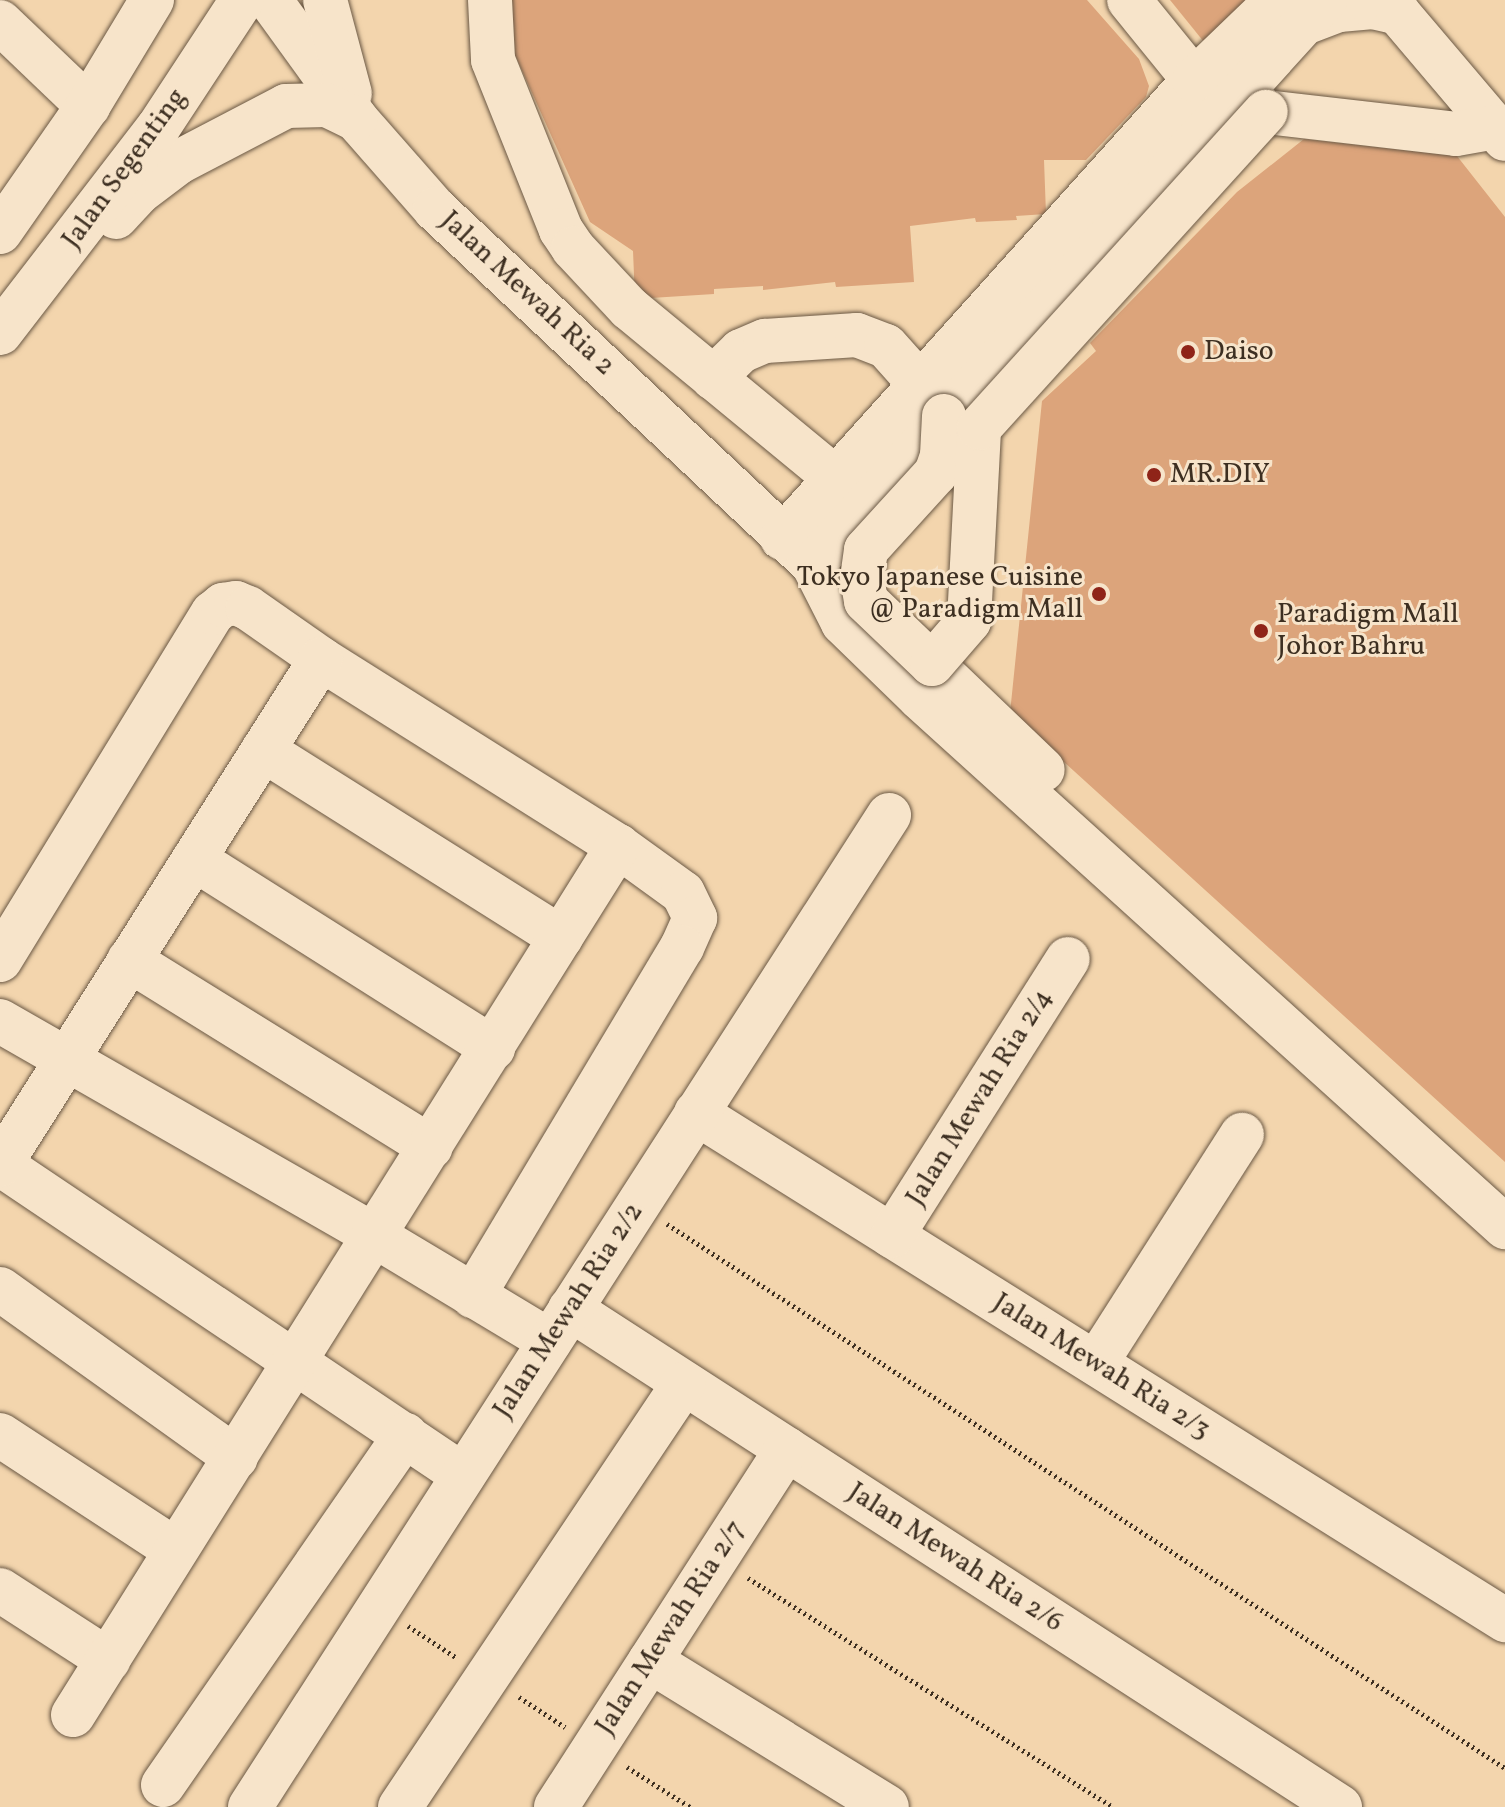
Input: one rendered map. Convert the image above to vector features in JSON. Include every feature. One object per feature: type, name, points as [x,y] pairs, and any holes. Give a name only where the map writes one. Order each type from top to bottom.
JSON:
[{"type":"street","name":"Jalan Segenting","points":[[9,321],[158,128],[242,0]]},
{"type":"street","name":"Jalan Mewah Ria 2","points":[[270,0],[356,119],[435,209],[607,367],[797,551],[843,623],[916,672]]},
{"type":"street","points":[[325,0],[356,119]]},
{"type":"street","points":[[490,0],[493,60],[561,230],[629,308],[835,478]]},
{"type":"street","points":[[1129,0],[1194,80]]},
{"type":"street","points":[[0,232],[88,106],[152,1]]},
{"type":"street","points":[[797,551],[835,478],[945,396],[1194,80],[1301,8],[1399,7],[1500,133]]},
{"type":"street","points":[[916,672],[969,621],[979,428],[1254,103],[1301,8]]},
{"type":"street","points":[[0,22],[88,106]]},
{"type":"street","points":[[1254,103],[1456,134],[1500,133]]},
{"type":"street","points":[[797,551],[945,396],[1254,103]]},
{"type":"street","points":[[9,321],[49,289],[138,193],[179,162],[286,106],[327,105],[356,119]]},
{"type":"street","points":[[713,378],[741,351],[765,341],[857,335],[886,346],[945,396],[959,613],[916,672]]},
{"type":"street","points":[[945,396],[942,456],[936,473],[866,550],[862,578],[866,601],[916,672],[1505,1227]]},
{"type":"street","points":[[0,960],[213,613],[223,605],[236,603],[618,846],[683,893],[695,918],[682,947],[473,1296]]},
{"type":"street","points":[[321,659],[0,1165],[463,1475]]},
{"type":"street","points":[[916,672],[1137,859],[1505,1190]]},
{"type":"street","points":[[263,750],[561,938]]},
{"type":"street","name":"Jalan Mewah Ria 2/2","points":[[250,1807],[889,815]]},
{"type":"street","points":[[73,1715],[618,846]]},
{"type":"street","points":[[194,859],[493,1048]]},
{"type":"street","name":"Jalan Mewah Ria 2/4","points":[[892,1236],[1068,959]]},
{"type":"street","points":[[129,960],[431,1147]]},
{"type":"street","name":"Jalan Mewah Ria 2/6","points":[[0,1021],[375,1236],[473,1296],[560,1325],[684,1383],[1340,1807]]},
{"type":"street","name":"Jalan Mewah Ria 2/3","points":[[696,1113],[1505,1620]]},
{"type":"street","points":[[1096,1363],[1242,1135]]},
{"type":"street","points":[[0,1289],[236,1458]]},
{"type":"street","points":[[400,1807],[684,1383]]},
{"type":"street","points":[[0,1435],[176,1550]]},
{"type":"street","points":[[163,1785],[405,1435]]},
{"type":"street","name":"Jalan Mewah Ria 2/7","points":[[556,1807],[787,1449]]},
{"type":"street","points":[[0,1590],[108,1660]]},
{"type":"street","points":[[650,1661],[887,1807]]},
{"type":"path","points":[[638,1204],[1505,1768]]},
{"type":"path","points":[[716,1558],[1113,1807]]},
{"type":"path","points":[[378,1607],[690,1807]]},
{"type":"building","points":[[512,0],[1087,0],[1139,59],[1149,86],[1146,97],[1086,160],[1044,160],[1046,214],[1016,216],[1017,220],[976,222],[975,218],[910,226],[914,282],[836,287],[835,282],[763,290],[763,286],[714,289],[714,294],[635,299],[633,251],[590,222],[515,55]]},
{"type":"building","points":[[1170,0],[1257,0],[1204,42]]},
{"type":"building","name":"Paradigm Mall Johor Bahru","points":[[1304,139],[1457,156],[1505,217],[1505,1162],[1010,713],[1042,401],[1096,351],[1090,343],[1237,192]]},
{"type":"place","name":"Daiso","points":[[1188,352]]},
{"type":"place","name":"MR.DIY","points":[[1154,475]]},
{"type":"place","name":"Tokyo Japanese Cuisine @ Paradigm Mall","points":[[1099,594]]},
{"type":"place","name":"Paradigm Mall Johor Bahru","points":[[1261,631]]}]
